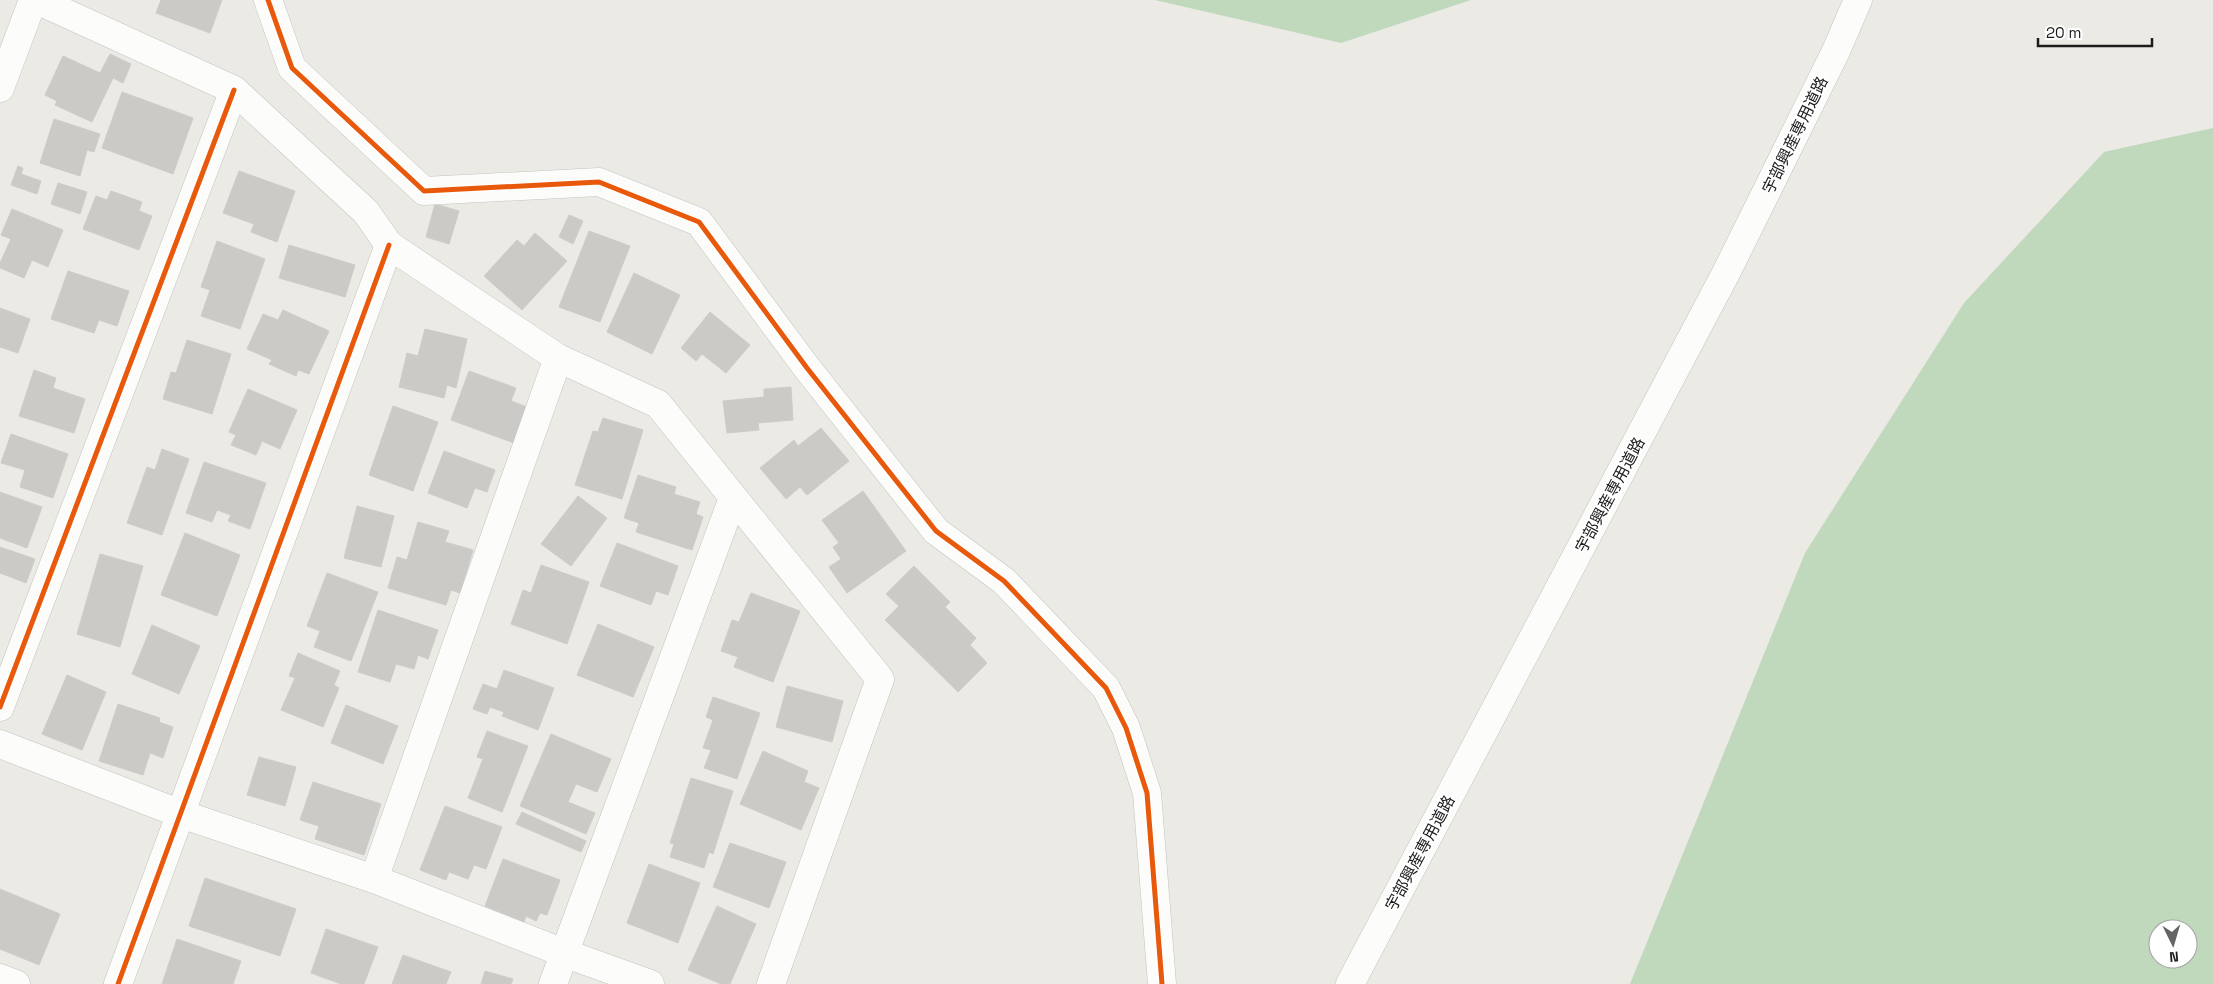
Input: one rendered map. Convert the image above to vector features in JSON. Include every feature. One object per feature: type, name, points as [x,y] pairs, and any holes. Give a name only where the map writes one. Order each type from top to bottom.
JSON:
[{"type":"street","points":[[0,88],[33,0]]},
{"type":"street","points":[[37,0],[234,90],[366,212],[389,245],[558,358],[658,404],[880,679],[771,984]]},
{"type":"street","points":[[268,0],[292,68],[424,191],[599,182],[699,222],[807,368],[936,531],[1004,581],[1106,688],[1126,728],[1147,793],[1162,984]]},
{"type":"street","name":"宇部興産専用道路","points":[[1350,984],[1726,273],[1836,51],[1858,0]]},
{"type":"street","points":[[0,707],[234,90]]},
{"type":"street","points":[[118,984],[182,814],[389,245]]},
{"type":"street","points":[[374,879],[558,358]]},
{"type":"street","points":[[553,984],[734,498]]},
{"type":"street","points":[[0,744],[182,814],[374,879],[564,953],[650,984]]},
{"type":"street","points":[[0,978],[16,984]]},
{"type":"green space","points":[[1155,0],[1471,0],[1341,43]]},
{"type":"green space","points":[[2213,128],[2213,984],[1630,984],[1805,553],[1964,303],[2104,152]]},
{"type":"building","points":[[161,0],[222,0],[210,33],[156,13]]},
{"type":"building","points":[[110,54],[131,64],[123,83],[113,78],[92,122],[55,105],[57,101],[45,95],[63,56],[100,73]]},
{"type":"building","points":[[122,92],[193,118],[173,174],[102,148]]},
{"type":"building","points":[[54,119],[100,134],[94,152],[87,150],[80,176],[40,163]]},
{"type":"building","points":[[18,166],[23,168],[21,174],[41,181],[37,194],[11,185]]},
{"type":"building","points":[[239,171],[295,191],[277,242],[251,232],[254,224],[223,213]]},
{"type":"building","points":[[58,183],[87,192],[80,214],[51,204]]},
{"type":"building","points":[[111,191],[142,202],[139,211],[152,216],[139,250],[83,229],[96,196],[107,200]]},
{"type":"building","points":[[435,204],[459,211],[449,244],[426,237]]},
{"type":"building","points":[[12,209],[63,230],[48,267],[32,260],[24,278],[0,268],[0,263],[11,239],[1,235]]},
{"type":"building","points":[[569,215],[583,221],[573,244],[559,237]]},
{"type":"building","points":[[589,231],[630,246],[600,322],[559,307]]},
{"type":"building","points":[[535,233],[567,261],[522,310],[484,276],[517,240],[524,246]]},
{"type":"building","points":[[217,241],[265,259],[240,329],[201,316],[210,290],[201,287]]},
{"type":"building","points":[[289,245],[355,265],[345,297],[279,278]]},
{"type":"building","points":[[68,271],[129,291],[117,326],[99,320],[94,333],[51,319]]},
{"type":"building","points":[[634,273],[680,295],[652,354],[607,332]]},
{"type":"building","points":[[0,308],[30,319],[18,353],[0,347]]},
{"type":"building","points":[[283,310],[329,331],[309,374],[298,370],[296,376],[269,364],[272,360],[247,349],[263,314],[278,320]]},
{"type":"building","points":[[710,312],[750,345],[726,373],[702,354],[696,361],[681,348]]},
{"type":"building","points":[[425,329],[467,339],[456,388],[447,385],[444,398],[399,387],[407,353],[418,356]]},
{"type":"building","points":[[187,340],[231,354],[212,414],[163,399],[171,372],[176,373]]},
{"type":"building","points":[[34,370],[56,378],[53,388],[85,399],[74,433],[19,416]]},
{"type":"building","points":[[469,371],[516,388],[511,401],[527,407],[514,443],[451,420]]},
{"type":"building","points":[[791,387],[793,420],[758,423],[759,430],[727,433],[723,401],[764,397],[764,389]]},
{"type":"building","points":[[248,389],[297,410],[280,449],[262,441],[256,455],[231,445],[236,435],[229,432]]},
{"type":"building","points":[[393,406],[438,422],[413,491],[369,475]]},
{"type":"building","points":[[603,418],[643,430],[622,499],[575,485],[593,431],[598,432]]},
{"type":"building","points":[[821,428],[849,461],[807,495],[800,487],[786,499],[760,468],[794,440],[798,446]]},
{"type":"building","points":[[11,434],[68,454],[53,498],[20,487],[25,470],[1,463]]},
{"type":"building","points":[[162,449],[189,459],[162,535],[127,523],[147,467],[155,470]]},
{"type":"building","points":[[444,451],[495,470],[487,492],[475,488],[467,508],[428,493]]},
{"type":"building","points":[[204,462],[266,483],[250,529],[228,521],[231,515],[217,510],[212,522],[186,513]]},
{"type":"building","points":[[638,475],[676,487],[674,494],[700,502],[696,514],[703,517],[692,550],[636,532],[639,523],[624,518]]},
{"type":"building","points":[[863,491],[906,551],[847,593],[829,567],[841,559],[833,547],[839,543],[822,520]]},
{"type":"building","points":[[0,492],[42,507],[27,548],[0,538]]},
{"type":"building","points":[[578,496],[607,518],[571,566],[541,544]]},
{"type":"building","points":[[357,506],[394,516],[381,567],[344,558]]},
{"type":"building","points":[[418,522],[449,531],[445,542],[473,550],[460,593],[451,590],[446,605],[388,588],[397,557],[407,560]]},
{"type":"building","points":[[185,533],[240,555],[217,616],[161,595]]},
{"type":"building","points":[[617,543],[678,566],[668,595],[656,591],[651,605],[600,586]]},
{"type":"building","points":[[0,547],[35,559],[26,583],[0,573]]},
{"type":"building","points":[[100,554],[143,566],[120,647],[77,634]]},
{"type":"building","points":[[541,565],[589,582],[567,644],[511,624],[523,590],[531,593]]},
{"type":"building","points":[[914,566],[950,602],[945,607],[976,638],[970,645],[987,663],[958,692],[885,620],[899,606],[886,594]]},
{"type":"building","points":[[327,573],[378,592],[351,661],[314,647],[320,631],[307,626]]},
{"type":"building","points":[[751,593],[800,611],[773,682],[734,667],[738,657],[721,651],[732,620],[739,622]]},
{"type":"building","points":[[378,610],[438,630],[428,659],[418,655],[414,669],[396,664],[390,682],[358,672]]},
{"type":"building","points":[[598,624],[654,647],[633,697],[577,675]]},
{"type":"building","points":[[152,625],[200,646],[179,694],[132,674]]},
{"type":"building","points":[[298,653],[340,671],[334,685],[339,688],[323,727],[281,710],[295,678],[289,676]]},
{"type":"building","points":[[504,670],[554,688],[538,730],[502,716],[504,712],[490,707],[487,714],[473,709],[483,684],[497,689]]},
{"type":"building","points":[[67,675],[106,692],[82,750],[42,734]]},
{"type":"building","points":[[787,686],[843,701],[832,742],[776,727]]},
{"type":"building","points":[[713,697],[760,713],[737,779],[704,768],[711,750],[703,748],[713,720],[706,717]]},
{"type":"building","points":[[118,704],[160,718],[159,722],[173,727],[163,758],[150,753],[143,775],[99,761]]},
{"type":"building","points":[[346,705],[398,726],[383,764],[331,743]]},
{"type":"building","points":[[487,731],[528,746],[502,812],[468,798],[483,759],[477,757]]},
{"type":"building","points":[[551,734],[611,759],[597,792],[576,784],[568,802],[595,813],[586,834],[520,806]]},
{"type":"building","points":[[763,751],[808,771],[804,782],[819,788],[801,830],[740,804]]},
{"type":"building","points":[[259,757],[296,767],[285,806],[247,795]]},
{"type":"building","points":[[691,778],[733,791],[713,854],[709,852],[704,868],[670,857],[674,844],[670,843]]},
{"type":"building","points":[[313,782],[381,804],[364,855],[315,839],[319,826],[300,820]]},
{"type":"building","points":[[445,806],[502,827],[486,869],[474,865],[468,879],[449,872],[446,880],[420,870]]},
{"type":"building","points":[[522,812],[586,841],[581,852],[516,824]]},
{"type":"building","points":[[730,843],[786,862],[769,908],[713,887]]},
{"type":"building","points":[[503,859],[560,880],[547,915],[540,913],[536,921],[526,916],[524,922],[485,906]]},
{"type":"building","points":[[649,864],[700,883],[678,943],[627,923]]},
{"type":"building","points":[[205,878],[296,909],[280,956],[189,926]]},
{"type":"building","points":[[0,889],[60,914],[39,965],[0,949]]},
{"type":"building","points":[[717,906],[756,924],[730,984],[721,984],[688,970]]},
{"type":"building","points":[[326,929],[378,947],[364,984],[341,984],[311,973]]},
{"type":"building","points":[[177,939],[241,961],[233,984],[162,984]]},
{"type":"building","points":[[403,955],[451,972],[446,984],[392,984]]},
{"type":"building","points":[[485,971],[513,979],[511,984],[481,984]]},
{"type":"cycle path","points":[[268,0],[292,68],[424,191],[599,182],[699,222],[807,368],[936,531],[1004,581],[1106,688],[1126,728],[1147,793],[1162,984]]},
{"type":"cycle path","points":[[0,707],[234,90]]},
{"type":"cycle path","points":[[118,984],[389,245]]}]
